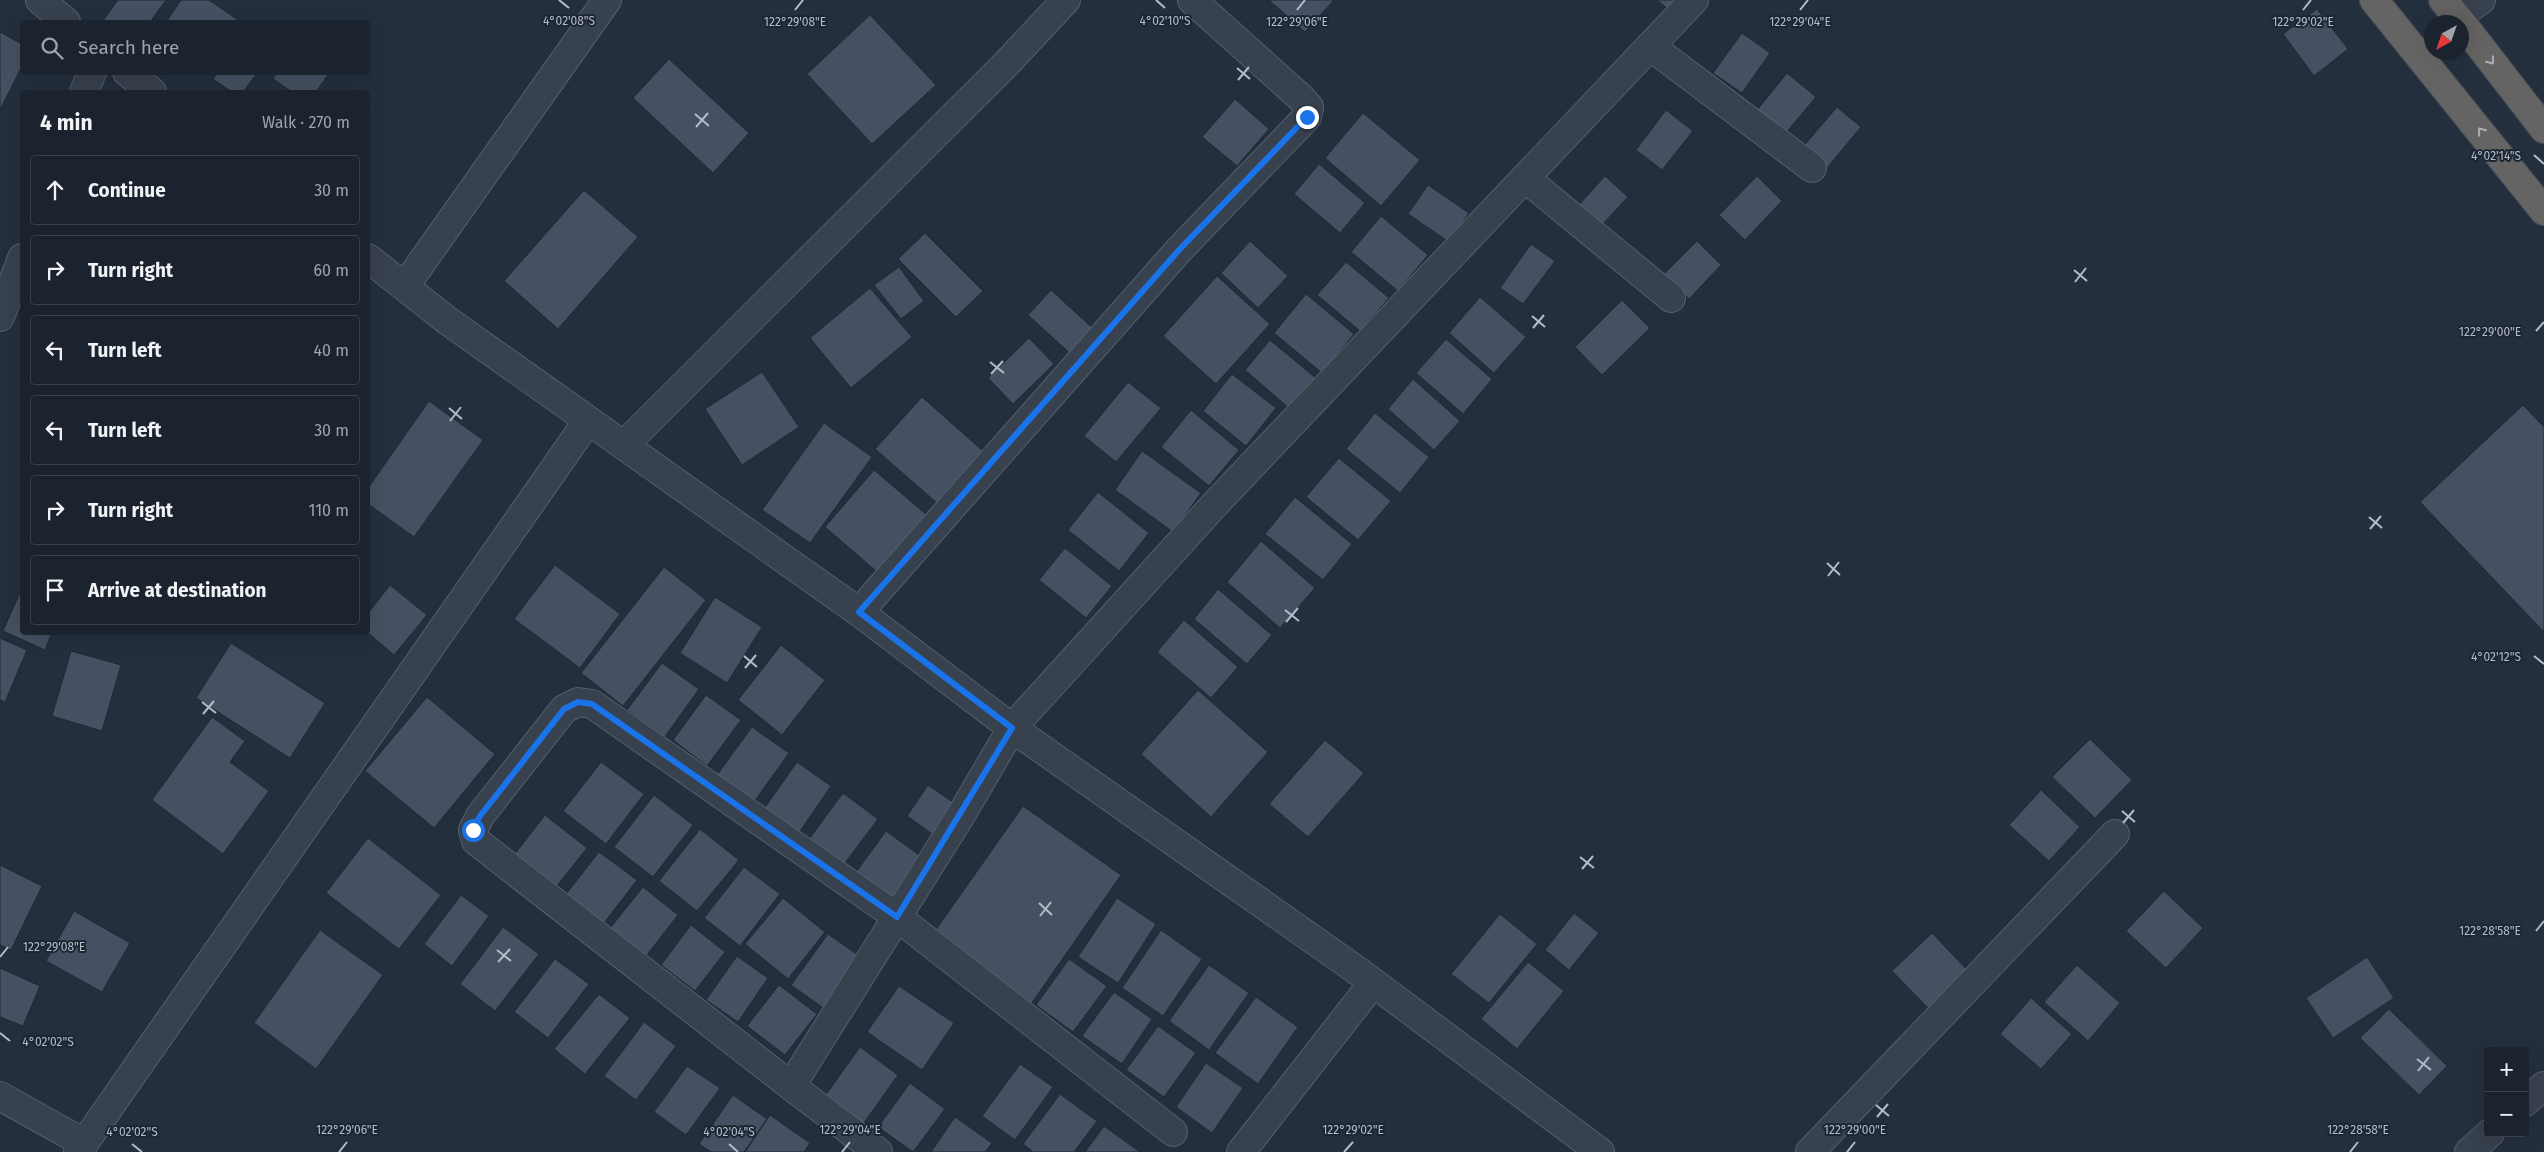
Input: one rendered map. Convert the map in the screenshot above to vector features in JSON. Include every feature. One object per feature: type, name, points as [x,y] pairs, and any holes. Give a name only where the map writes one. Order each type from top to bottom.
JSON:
[{"type":"highway","points":[[2374,0],[2544,211]]},
{"type":"highway","points":[[2469,33],[2544,129]]},
{"type":"street","points":[[40,0],[64,20]]},
{"type":"street","points":[[406,286],[606,0]]},
{"type":"street","points":[[624,445],[992,78],[1066,0]]},
{"type":"street","points":[[859,612],[1179,250],[1307,117],[1309,108],[1300,96],[1192,0]]},
{"type":"street","points":[[790,1086],[897,917],[1012,728],[1223,495],[1694,0]]},
{"type":"street","points":[[2458,15],[2481,0]]},
{"type":"street","points":[[1650,46],[1812,168]]},
{"type":"street","points":[[85,90],[91,75]]},
{"type":"street","points":[[131,75],[150,90]]},
{"type":"street","points":[[1524,178],[1671,298]]},
{"type":"street","points":[[370,259],[448,321],[587,422],[624,445],[859,612],[1012,728],[1373,983],[1600,1152]]},
{"type":"street","points":[[0,317],[20,263]]},
{"type":"street","points":[[0,1096],[81,1147],[587,422]]},
{"type":"street","points":[[878,1152],[476,842],[473,830],[480,816],[564,709],[578,702],[592,704],[897,917],[1173,1132]]},
{"type":"street","points":[[1810,1152],[2115,834]]},
{"type":"street","points":[[1241,1152],[1373,983]]},
{"type":"street","points":[[2529,1099],[2544,1086]]},
{"type":"street","points":[[2469,1152],[2486,1137]]},
{"type":"building","points":[[118,0],[166,0],[151,20],[103,20]]},
{"type":"building","points":[[181,0],[209,0],[238,20],[167,20]]},
{"type":"building","points":[[1269,0],[1334,0],[1305,32]]},
{"type":"building","points":[[1657,0],[1687,0],[1674,14]]},
{"type":"building","points":[[2317,9],[2348,49],[2314,76],[2283,34]]},
{"type":"building","points":[[870,15],[936,85],[872,144],[807,74]]},
{"type":"building","points":[[0,32],[20,43],[20,70],[0,110]]},
{"type":"building","points":[[1742,33],[1770,53],[1742,93],[1713,73]]},
{"type":"building","points":[[669,59],[749,133],[713,173],[633,98]]},
{"type":"building","points":[[1787,73],[1816,97],[1785,134],[1757,110]]},
{"type":"building","points":[[216,75],[256,75],[244,90],[229,90],[213,79]]},
{"type":"building","points":[[275,75],[328,75],[317,90],[289,90],[273,79]]},
{"type":"building","points":[[1235,99],[1269,129],[1237,166],[1202,137]]},
{"type":"building","points":[[1837,107],[1861,127],[1827,168],[1802,148]]},
{"type":"building","points":[[1666,110],[1693,131],[1662,170],[1636,150]]},
{"type":"building","points":[[1363,113],[1420,160],[1381,206],[1325,158]]},
{"type":"building","points":[[1319,164],[1365,203],[1340,233],[1294,194]]},
{"type":"building","points":[[1605,176],[1628,197],[1600,227],[1578,206]]},
{"type":"building","points":[[1757,176],[1782,201],[1745,240],[1719,215]]},
{"type":"building","points":[[1428,185],[1469,213],[1449,242],[1408,214]]},
{"type":"building","points":[[584,190],[638,237],[558,329],[504,281]]},
{"type":"building","points":[[1381,216],[1428,255],[1398,291],[1351,252]]},
{"type":"building","points":[[925,233],[983,291],[956,317],[898,259]]},
{"type":"building","points":[[1250,241],[1288,276],[1258,308],[1221,273]]},
{"type":"building","points":[[1697,241],[1721,265],[1689,299],[1664,274]]},
{"type":"building","points":[[1531,244],[1555,261],[1523,304],[1500,288]]},
{"type":"building","points":[[1346,262],[1389,298],[1360,331],[1317,295]]},
{"type":"building","points":[[899,267],[924,301],[901,319],[874,285]]},
{"type":"building","points":[[1217,276],[1270,324],[1216,384],[1163,336]]},
{"type":"building","points":[[870,288],[912,337],[851,388],[810,338]]},
{"type":"building","points":[[1051,290],[1097,332],[1075,358],[1028,315]]},
{"type":"building","points":[[1306,294],[1354,334],[1322,373],[1274,333]]},
{"type":"building","points":[[1480,297],[1526,337],[1494,373],[1449,333]]},
{"type":"building","points":[[1622,300],[1650,328],[1602,375],[1575,347]]},
{"type":"building","points":[[1029,338],[1054,364],[1013,404],[988,378]]},
{"type":"building","points":[[1446,339],[1492,379],[1463,414],[1416,373]]},
{"type":"building","points":[[1270,340],[1317,379],[1291,410],[1245,370]]},
{"type":"building","points":[[762,372],[799,427],[742,465],[705,409]]},
{"type":"building","points":[[1232,374],[1276,408],[1246,446],[1203,411]]},
{"type":"building","points":[[1413,379],[1460,421],[1434,450],[1388,409]]},
{"type":"building","points":[[1128,382],[1161,408],[1116,462],[1084,436]]},
{"type":"building","points":[[922,397],[983,451],[937,503],[875,449]]},
{"type":"building","points":[[429,401],[483,440],[414,537],[370,505],[370,485]]},
{"type":"building","points":[[2523,405],[2544,427],[2544,632],[2420,502]]},
{"type":"building","points":[[1191,410],[1239,450],[1209,486],[1161,447]]},
{"type":"building","points":[[1375,413],[1429,457],[1400,493],[1346,449]]},
{"type":"building","points":[[824,423],[872,457],[810,543],[762,510]]},
{"type":"building","points":[[1142,451],[1201,493],[1173,532],[1115,490]]},
{"type":"building","points":[[1339,458],[1391,501],[1358,540],[1306,497]]},
{"type":"building","points":[[874,470],[933,520],[883,577],[825,527]]},
{"type":"building","points":[[1098,492],[1149,533],[1119,571],[1068,530]]},
{"type":"building","points":[[1295,497],[1352,544],[1323,580],[1265,534]]},
{"type":"building","points":[[1261,541],[1315,588],[1280,628],[1227,582]]},
{"type":"building","points":[[1065,548],[1112,586],[1086,618],[1039,580]]},
{"type":"building","points":[[555,565],[620,614],[580,668],[514,619]]},
{"type":"building","points":[[664,567],[706,600],[623,706],[581,673]]},
{"type":"building","points":[[390,585],[427,615],[394,655],[370,635],[370,610]]},
{"type":"building","points":[[1218,589],[1272,635],[1247,664],[1194,619]]},
{"type":"building","points":[[20,593],[20,635],[51,635],[45,650],[3,631]]},
{"type":"building","points":[[715,597],[762,627],[727,683],[680,653]]},
{"type":"building","points":[[1184,620],[1238,667],[1211,698],[1157,652]]},
{"type":"building","points":[[0,638],[27,650],[5,702],[0,700]]},
{"type":"building","points":[[231,643],[325,703],[290,758],[196,698]]},
{"type":"building","points":[[781,645],[825,680],[782,735],[738,700]]},
{"type":"building","points":[[71,651],[121,665],[102,731],[52,716]]},
{"type":"building","points":[[662,663],[699,689],[664,738],[627,710]]},
{"type":"building","points":[[1198,690],[1268,752],[1211,817],[1141,754]]},
{"type":"building","points":[[706,695],[741,720],[707,766],[673,740]]},
{"type":"building","points":[[427,697],[495,754],[434,828],[365,771]]},
{"type":"building","points":[[212,717],[245,741],[230,762],[269,791],[223,854],[152,800]]},
{"type":"building","points":[[752,727],[789,753],[754,802],[717,775]]},
{"type":"building","points":[[2090,739],[2132,780],[2095,818],[2052,777]]},
{"type":"building","points":[[1325,740],[1364,773],[1308,837],[1269,804]]},
{"type":"building","points":[[601,762],[644,794],[606,844],[563,811]]},
{"type":"building","points":[[797,762],[831,786],[796,837],[761,813]]},
{"type":"building","points":[[928,785],[957,805],[935,836],[907,816]]},
{"type":"building","points":[[2041,790],[2080,827],[2049,861],[2009,825]]},
{"type":"building","points":[[843,793],[878,819],[839,871],[804,846]]},
{"type":"building","points":[[654,795],[693,825],[653,877],[614,847]]},
{"type":"building","points":[[1023,806],[1121,875],[1029,1007],[930,938]]},
{"type":"building","points":[[545,815],[587,848],[553,891],[511,859]]},
{"type":"building","points":[[700,829],[739,860],[697,911],[659,881]]},
{"type":"building","points":[[886,831],[926,860],[890,908],[851,879]]},
{"type":"building","points":[[368,838],[441,895],[399,949],[326,893]]},
{"type":"building","points":[[599,852],[637,880],[601,927],[563,898]]},
{"type":"building","points":[[0,865],[42,886],[11,950],[0,945]]},
{"type":"building","points":[[744,867],[780,894],[740,946],[704,918]]},
{"type":"building","points":[[643,887],[678,915],[643,960],[607,932]]},
{"type":"building","points":[[2164,891],[2203,928],[2166,968],[2126,931]]},
{"type":"building","points":[[461,895],[489,916],[452,966],[424,944]]},
{"type":"building","points":[[783,898],[825,932],[788,979],[745,944]]},
{"type":"building","points":[[1117,898],[1156,924],[1118,983],[1078,957]]},
{"type":"building","points":[[74,911],[130,943],[102,992],[46,961]]},
{"type":"building","points":[[1574,913],[1599,933],[1569,970],[1545,950]]},
{"type":"building","points":[[1500,914],[1537,944],[1489,1003],[1451,974]]},
{"type":"building","points":[[691,925],[725,952],[695,991],[661,965]]},
{"type":"building","points":[[503,927],[539,954],[495,1011],[460,984]]},
{"type":"building","points":[[320,930],[383,975],[316,1069],[254,1023]]},
{"type":"building","points":[[1161,930],[1202,959],[1163,1016],[1122,988]]},
{"type":"building","points":[[1932,933],[1970,973],[1931,1011],[1892,971]]},
{"type":"building","points":[[828,934],[865,960],[829,1012],[791,985]]},
{"type":"building","points":[[737,956],[768,978],[738,1022],[706,1000]]},
{"type":"building","points":[[2367,957],[2394,998],[2333,1038],[2306,998]]},
{"type":"building","points":[[555,959],[589,984],[548,1038],[514,1012]]},
{"type":"building","points":[[1069,959],[1107,986],[1073,1032],[1036,1005]]},
{"type":"building","points":[[1528,962],[1564,991],[1517,1049],[1481,1019]]},
{"type":"building","points":[[1209,965],[1249,993],[1209,1050],[1169,1021]]},
{"type":"building","points":[[2077,965],[2120,1003],[2088,1041],[2044,1002]]},
{"type":"building","points":[[0,968],[40,986],[23,1026],[0,1017]]},
{"type":"building","points":[[779,985],[817,1014],[785,1055],[747,1026]]},
{"type":"building","points":[[899,986],[954,1023],[922,1070],[867,1032]]},
{"type":"building","points":[[1114,992],[1152,1019],[1122,1064],[1082,1036]]},
{"type":"building","points":[[599,994],[630,1018],[585,1074],[554,1049]]},
{"type":"building","points":[[1256,997],[1298,1027],[1258,1084],[1215,1053]]},
{"type":"building","points":[[2031,998],[2072,1034],[2041,1069],[2000,1034]]},
{"type":"building","points":[[2389,1009],[2447,1066],[2419,1095],[2360,1038]]},
{"type":"building","points":[[644,1022],[676,1046],[636,1100],[604,1076]]},
{"type":"building","points":[[1158,1026],[1196,1053],[1164,1097],[1126,1070]]},
{"type":"building","points":[[860,1047],[898,1075],[863,1124],[825,1096]]},
{"type":"building","points":[[1206,1063],[1243,1088],[1212,1133],[1176,1107]]},
{"type":"building","points":[[1020,1064],[1053,1087],[1015,1140],[982,1116]]},
{"type":"building","points":[[687,1066],[720,1088],[686,1135],[654,1112]]},
{"type":"building","points":[[910,1083],[945,1109],[913,1152],[878,1127]]},
{"type":"building","points":[[1060,1094],[1097,1121],[1074,1152],[1033,1152],[1023,1144]]},
{"type":"building","points":[[733,1095],[767,1119],[744,1152],[711,1152],[699,1144]]},
{"type":"building","points":[[770,1115],[810,1143],[804,1152],[745,1152]]},
{"type":"building","points":[[955,1117],[992,1143],[985,1152],[931,1152]]},
{"type":"building","points":[[1104,1126],[1140,1152],[1085,1152]]},
{"type":"route","points":[[473,830],[480,816],[564,709],[578,702],[592,704],[897,917],[961,815],[1012,728],[859,612],[1179,250],[1307,117]]}]
